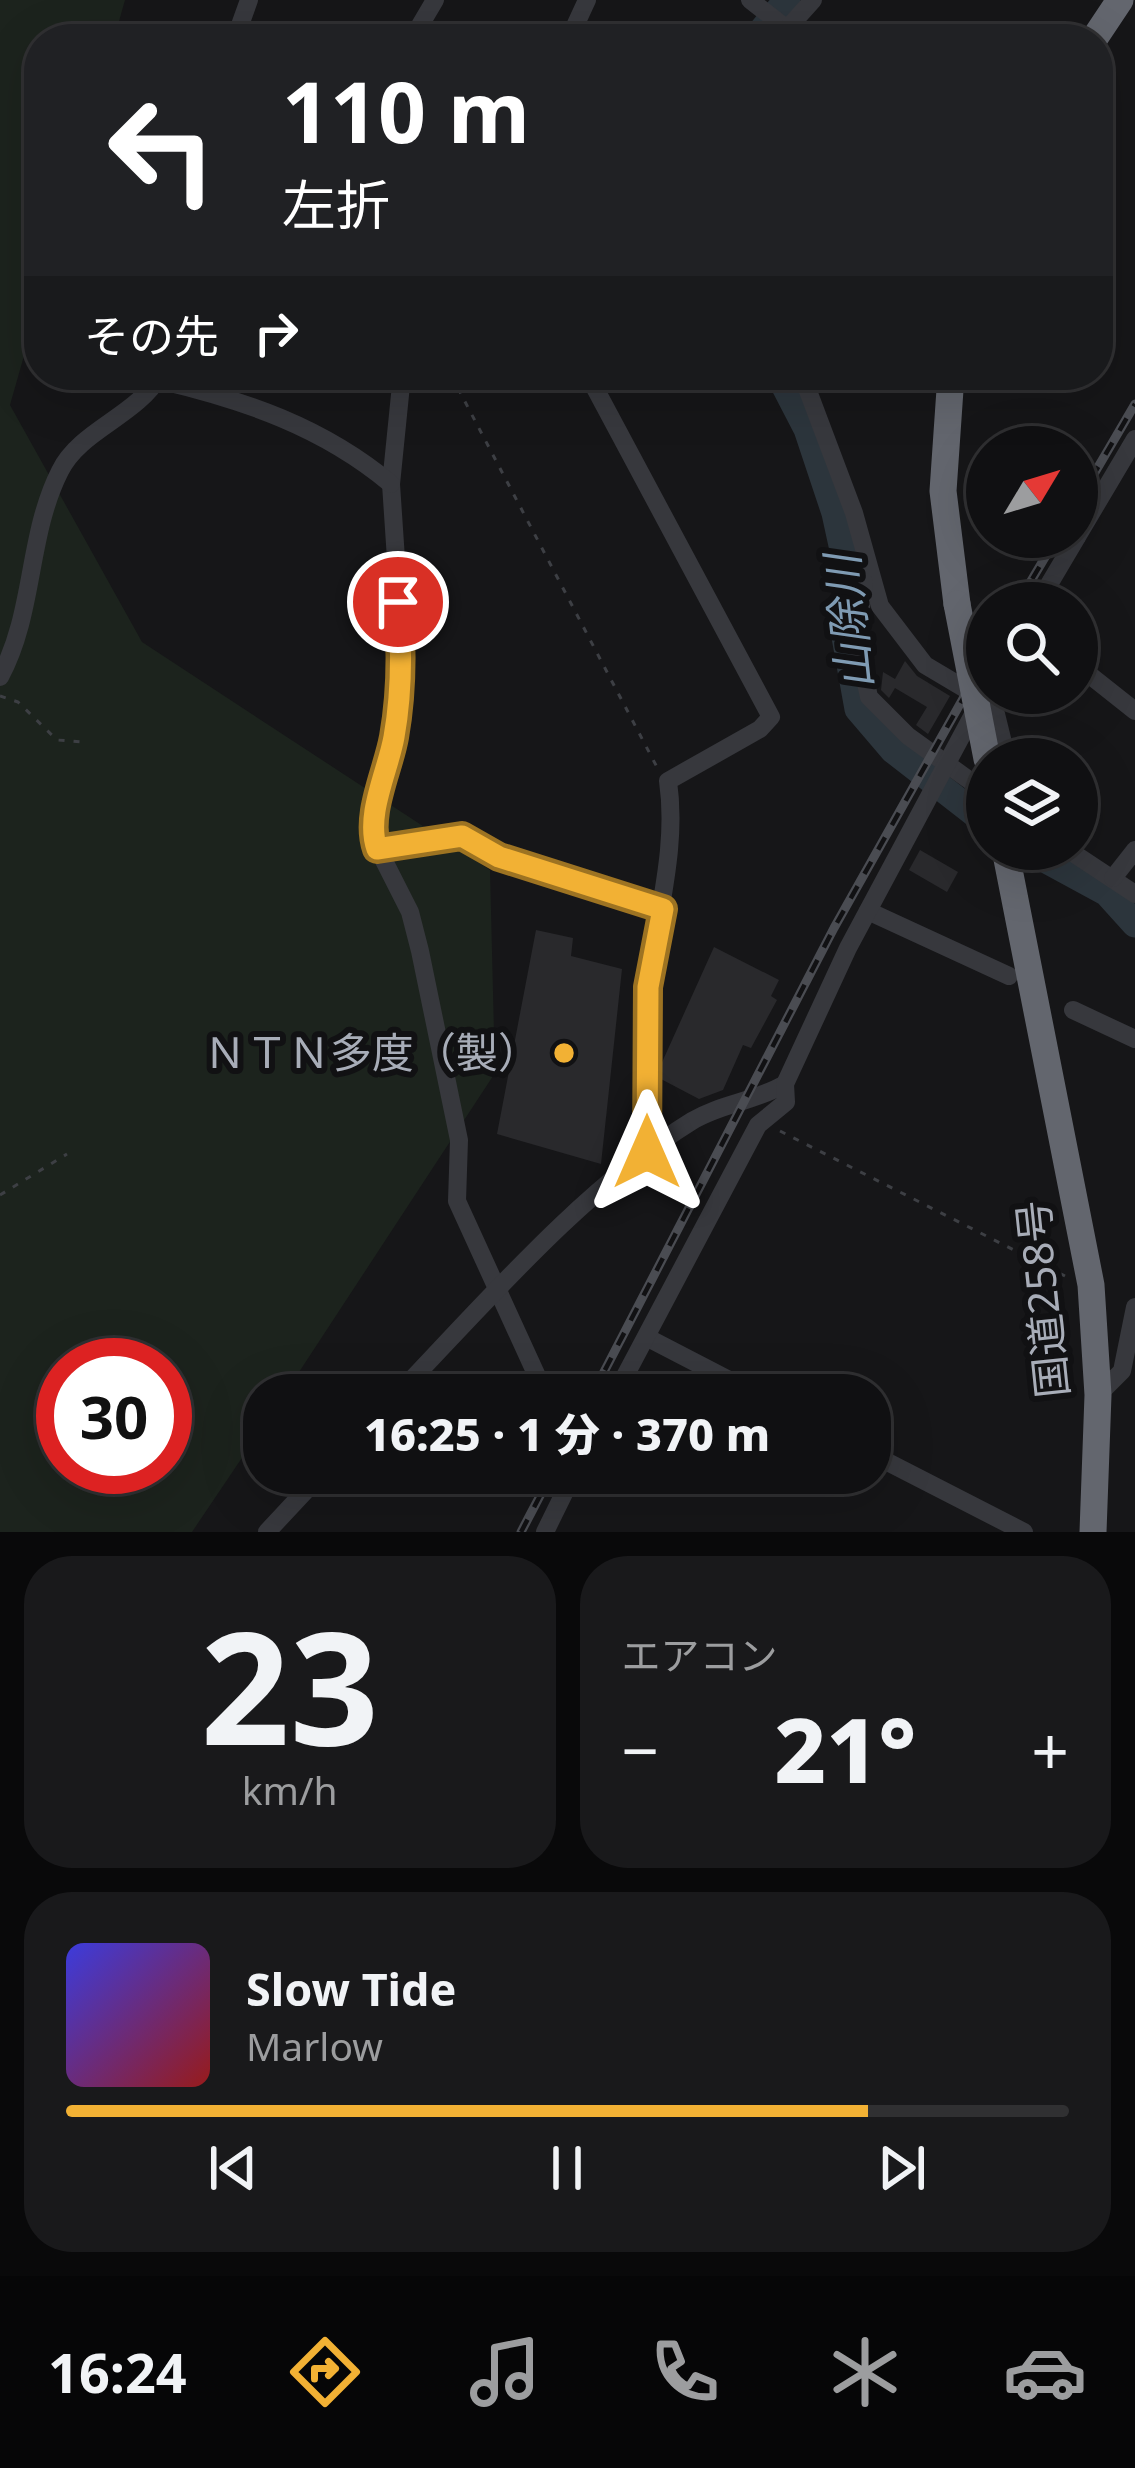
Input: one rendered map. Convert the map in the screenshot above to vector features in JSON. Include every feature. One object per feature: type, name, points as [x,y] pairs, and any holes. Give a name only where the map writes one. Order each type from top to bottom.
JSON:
[{"type":"highway","points":[[950,390],[943,491],[957,604],[984,738]]},
{"type":"highway","name":"国道258号","points":[[1009,870],[1091,1286],[1098,1396],[1094,1532]]},
{"type":"street","points":[[790,24],[813,0]]},
{"type":"street","points":[[0,677],[25,622],[50,496],[62,465],[149,390]]},
{"type":"street","points":[[198,390],[274,413],[349,448],[392,484]]},
{"type":"street","points":[[401,390],[392,484],[402,649],[394,735],[376,813],[377,849],[410,912],[452,1092],[459,1140],[457,1201],[499,1283],[537,1374]]},
{"type":"street","points":[[596,390],[771,717],[760,729],[668,781],[672,809],[663,909],[648,987],[647,1152]]},
{"type":"street","points":[[807,390],[874,595],[925,665],[966,685]]},
{"type":"street","points":[[1098,508],[1128,466],[1135,439]]},
{"type":"street","points":[[864,553],[866,597],[857,642],[868,698],[908,736],[939,775],[966,785]]},
{"type":"street","points":[[1098,682],[1135,711]]},
{"type":"street","points":[[627,1374],[763,1120],[786,1102],[784,1084],[868,911],[973,714]]},
{"type":"street","points":[[377,849],[462,836],[499,857],[663,909]]},
{"type":"street","points":[[1113,878],[1135,850]]},
{"type":"street","points":[[1098,869],[1135,894]]},
{"type":"street","points":[[868,911],[1010,976]]},
{"type":"street","points":[[1072,1010],[1135,1039]]},
{"type":"street","points":[[416,1374],[499,1283],[647,1152],[717,1107],[759,1099],[784,1084]]},
{"type":"street","points":[[1098,1396],[1122,1371],[1135,1307]]},
{"type":"street","points":[[647,1338],[717,1374]]},
{"type":"street","points":[[891,1464],[1024,1532]]},
{"type":"street","points":[[267,1532],[302,1494]]},
{"type":"street","points":[[544,1532],[563,1494]]},
{"type":"path","points":[[459,390],[643,744],[668,781]]},
{"type":"path","points":[[0,696],[18,702],[57,740],[83,742]]},
{"type":"path","points":[[763,1120],[1082,1287],[1091,1286]]},
{"type":"path","points":[[0,1195],[67,1154]]},
{"type":"shaded area","points":[[0,0],[125,0],[118,24],[24,24],[24,356],[10,405],[142,642],[490,870],[495,1073],[298,1374],[243,1374],[243,1456],[192,1532],[0,1532]]},
{"type":"building","points":[[905,661],[917,676],[950,696],[928,734],[916,725],[927,707],[895,688],[889,698],[881,690],[883,672],[895,679]]},
{"type":"building","points":[[920,850],[958,872],[947,892],[909,870]]},
{"type":"building","name":"ＮＴＮ多度（製）","points":[[536,930],[573,938],[571,956],[622,969],[601,1164],[497,1134]]},
{"type":"building","points":[[714,947],[779,980],[771,996],[777,1000],[751,1048],[743,1045],[723,1090],[699,1099],[659,1078],[659,1069]]},
{"type":"waterway","name":"山除川","points":[[767,24],[787,0]]},
{"type":"waterway","name":"山除川","points":[[787,390],[807,429],[835,513],[849,577],[842,620],[858,709],[893,750],[966,807]]},
{"type":"waterway","name":"山除川","points":[[1065,870],[1107,893],[1135,924]]},
{"type":"railway","points":[[1098,467],[1135,404]]},
{"type":"railway","points":[[1030,582],[1045,558]]},
{"type":"railway","points":[[603,1374],[834,928],[966,693]]},
{"type":"railway","points":[[521,1532],[541,1494]]},
{"type":"place","name":"ＮＴＮ多度（製）","points":[[564,1053]]},
{"type":"route","points":[[398,602],[402,649],[394,735],[376,813],[377,849],[462,836],[499,857],[663,909],[648,987],[647,1152]]}]
